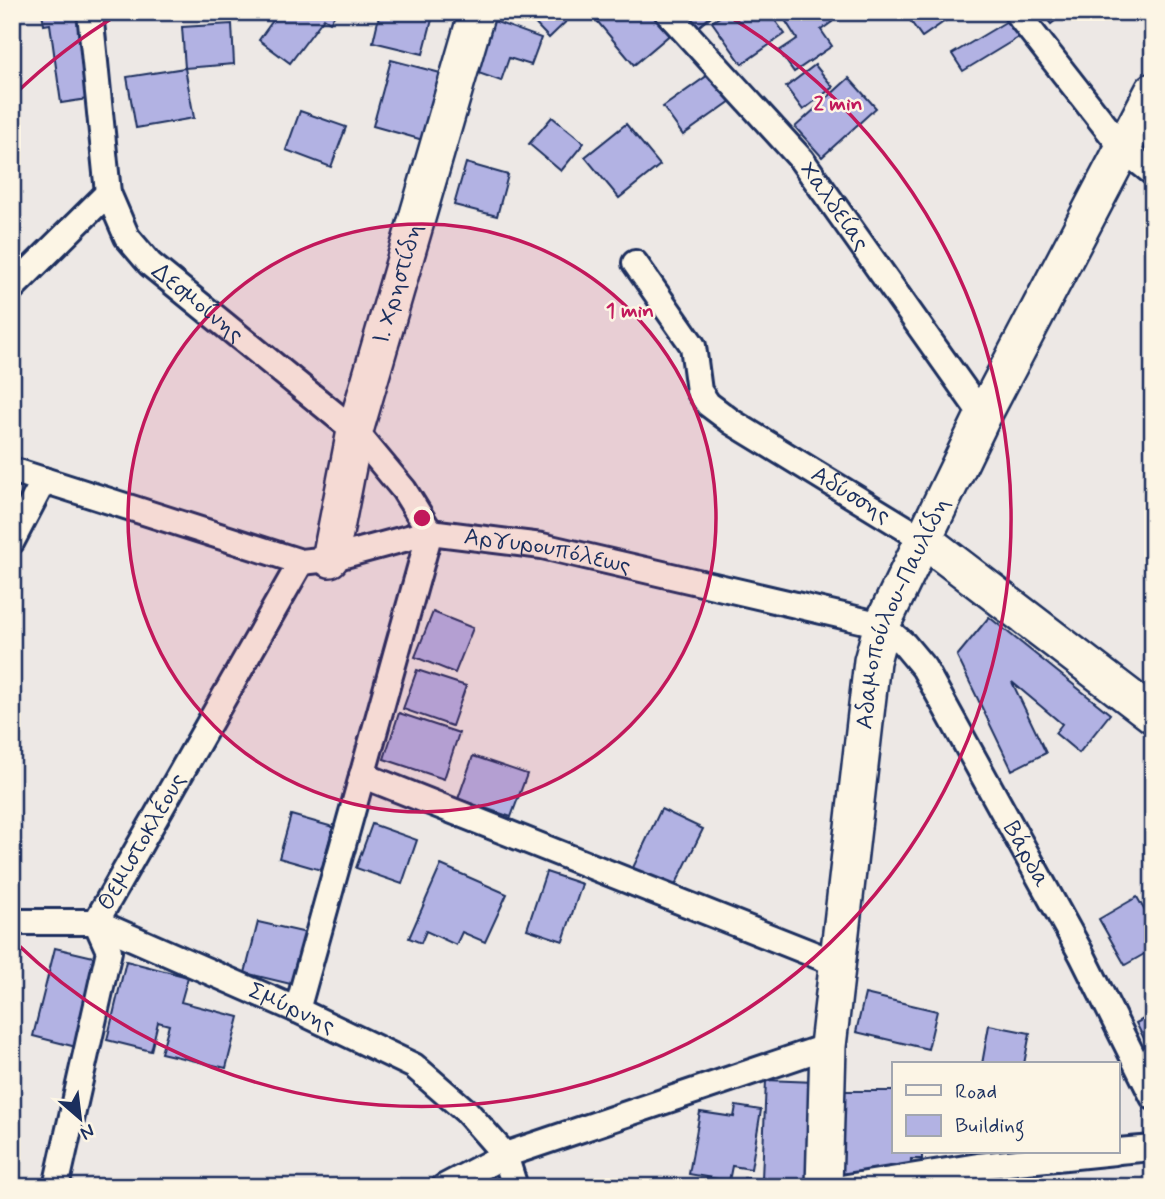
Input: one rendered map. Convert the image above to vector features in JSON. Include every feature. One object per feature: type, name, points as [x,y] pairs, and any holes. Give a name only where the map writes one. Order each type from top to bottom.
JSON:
[{"type":"street","name":"Δεσμοίνης","points":[[90,12],[108,193],[127,237],[150,264],[355,431],[404,490],[430,532]]},
{"type":"street","name":"Ι. Χρηστίδη","points":[[316,561],[477,12]]},
{"type":"street","name":"Χαλδείας","points":[[667,12],[801,159],[983,416]]},
{"type":"street","points":[[1016,12],[1124,150],[1153,173]]},
{"type":"street","name":"Αδαμοπούλου-Παυλίδη","points":[[824,1187],[828,1046],[872,661],[882,625],[983,416],[1153,91]]},
{"type":"street","points":[[12,288],[108,193]]},
{"type":"street","name":"Αδύσσης","points":[[635,263],[693,346],[696,381],[708,404],[732,422],[923,539],[1153,715]]},
{"type":"street","points":[[12,470],[316,561]]},
{"type":"street","points":[[12,541],[44,480]]},
{"type":"street","points":[[297,1010],[430,532]]},
{"type":"street","name":"Αργυρουπόλεως","points":[[316,561],[430,532],[542,546],[882,625]]},
{"type":"street","name":"Θεμιστοκλέους","points":[[56,1187],[109,951],[96,922],[316,561]]},
{"type":"street","name":"Βάρδα","points":[[882,625],[904,644],[924,668],[1082,954],[1153,1097]]},
{"type":"street","points":[[362,775],[838,964]]},
{"type":"street","name":"Σμύρνης","points":[[12,922],[96,922],[297,1010],[414,1066],[467,1112],[505,1155],[516,1187]]},
{"type":"street","points":[[444,1187],[505,1155],[828,1046]]},
{"type":"street","points":[[1120,1152],[1153,1148]]},
{"type":"street","points":[[847,1187],[978,1166],[1096,1154]]},
{"type":"building","points":[[42,12],[83,12],[94,98],[61,103],[50,24],[44,25]]},
{"type":"building","points":[[279,12],[337,12],[330,22],[324,18],[290,63],[259,40]]},
{"type":"building","points":[[380,12],[434,12],[423,54],[373,42]]},
{"type":"building","points":[[524,12],[576,12],[549,38]]},
{"type":"building","points":[[595,12],[657,12],[673,32],[634,65],[592,15]]},
{"type":"building","points":[[685,12],[716,12],[697,28]]},
{"type":"building","points":[[727,12],[769,12],[785,34],[742,64],[712,22]]},
{"type":"building","points":[[797,12],[826,12],[832,22],[821,30],[832,46],[794,72],[779,51],[797,39],[785,20]]},
{"type":"building","points":[[904,12],[958,12],[922,37]]},
{"type":"building","points":[[1041,12],[1066,12],[1051,24]]},
{"type":"building","points":[[488,19],[541,38],[531,65],[509,58],[501,81],[470,70]]},
{"type":"building","points":[[1009,20],[1019,37],[963,71],[952,54]]},
{"type":"building","points":[[232,24],[234,64],[185,68],[182,27]]},
{"type":"building","points":[[391,60],[448,75],[430,142],[373,126]]},
{"type":"building","points":[[815,65],[833,87],[803,110],[786,87]]},
{"type":"building","points":[[185,68],[194,118],[136,128],[127,77]]},
{"type":"building","points":[[711,73],[731,101],[683,135],[663,107]]},
{"type":"building","points":[[849,78],[876,108],[822,157],[795,127]]},
{"type":"building","points":[[300,111],[346,127],[331,167],[286,150]]},
{"type":"building","points":[[552,117],[584,143],[561,171],[529,144]]},
{"type":"building","points":[[626,124],[660,165],[619,198],[585,157]]},
{"type":"building","points":[[466,163],[508,175],[497,216],[454,205]]},
{"type":"building","points":[[433,612],[473,628],[455,673],[415,657]]},
{"type":"building","points":[[989,617],[1110,714],[1079,753],[1055,733],[1062,724],[1012,682],[1046,753],[1012,770],[957,656]]},
{"type":"building","points":[[417,670],[466,686],[452,726],[403,709]]},
{"type":"building","points":[[399,713],[459,733],[444,779],[384,759]]},
{"type":"building","points":[[473,756],[527,774],[511,817],[458,799]]},
{"type":"building","points":[[661,809],[703,829],[670,896],[629,876]]},
{"type":"building","points":[[291,815],[333,827],[321,870],[279,858]]},
{"type":"building","points":[[372,824],[417,840],[402,884],[356,868]]},
{"type":"building","points":[[441,865],[507,894],[485,942],[462,932],[456,945],[426,931],[421,943],[409,938]]},
{"type":"building","points":[[546,872],[582,884],[563,941],[527,929]]},
{"type":"building","points":[[1137,897],[1153,925],[1153,949],[1125,965],[1099,919]]},
{"type":"building","points":[[258,922],[311,934],[299,986],[245,973]]},
{"type":"building","points":[[55,948],[102,959],[80,1048],[33,1036]]},
{"type":"building","points":[[126,961],[188,977],[181,1002],[239,1017],[226,1068],[161,1053],[169,1025],[158,1022],[151,1051],[107,1040]]},
{"type":"building","points":[[865,994],[937,1011],[928,1049],[856,1032]]},
{"type":"building","points":[[1153,1014],[1153,1056],[1136,1023]]},
{"type":"building","points":[[989,1025],[1030,1033],[1024,1062],[982,1062]]},
{"type":"building","points":[[766,1080],[815,1082],[811,1187],[743,1187],[744,1178],[762,1179]]},
{"type":"building","points":[[843,1091],[892,1091],[892,1154],[922,1154],[922,1159],[911,1159],[910,1175],[843,1175]]},
{"type":"building","points":[[736,1106],[761,1110],[751,1169],[732,1166],[729,1181],[689,1174],[700,1112],[734,1117]]}]
